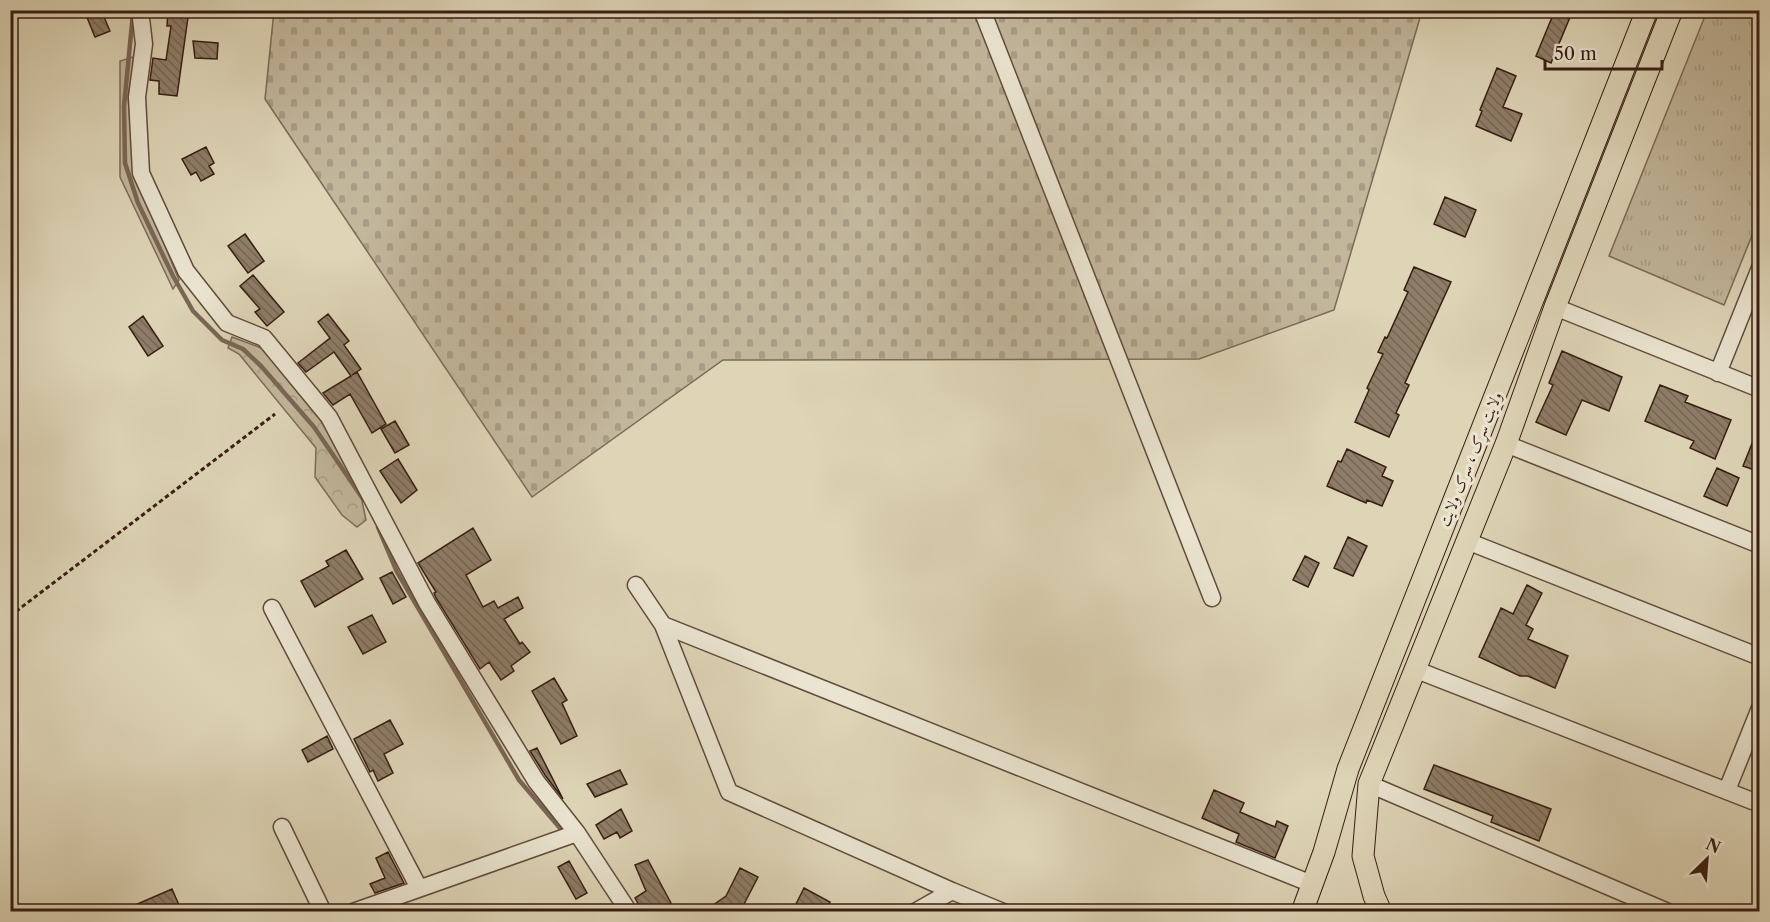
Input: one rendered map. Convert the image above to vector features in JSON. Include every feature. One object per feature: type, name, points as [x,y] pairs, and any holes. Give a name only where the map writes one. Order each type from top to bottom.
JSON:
[{"type":"main road","name":"ولایت سړک ، سرک ولایت","points":[[1302,912],[1324,852],[1348,769],[1647,10]]},
{"type":"main road","name":"ولایت سړک ، سرک ولایت","points":[[1381,912],[1363,856],[1369,784],[1506,444],[1555,307],[1672,10]]},
{"type":"street","points":[[140,10],[144,44],[137,98],[141,173],[186,271],[227,323],[264,338],[329,417],[427,603],[536,781],[577,833],[629,912]]},
{"type":"street","points":[[982,10],[1212,598]]},
{"type":"street","points":[[1718,373],[1760,268]]},
{"type":"street","points":[[1555,307],[1760,389]]},
{"type":"street","points":[[1506,444],[1760,545]]},
{"type":"street","points":[[1467,541],[1760,657]]},
{"type":"street","points":[[636,585],[663,625],[729,792],[1004,912]]},
{"type":"street","points":[[272,608],[419,888]]},
{"type":"street","points":[[663,625],[1312,884]]},
{"type":"street","points":[[1414,669],[1760,804]]},
{"type":"street","points":[[1727,790],[1760,708]]},
{"type":"street","points":[[1369,784],[1668,912]]},
{"type":"street","points":[[282,826],[322,912]]},
{"type":"street","points":[[353,912],[577,833]]},
{"type":"street","points":[[915,912],[952,891]]},
{"type":"path","points":[[10,616],[275,414]]},
{"type":"green space","points":[[274,11],[1422,11],[1334,310],[1199,359],[723,360],[532,497],[265,99]]},
{"type":"green space","points":[[1707,11],[1759,11],[1759,218],[1724,305],[1609,256]]},
{"type":"green space","points":[[136,56],[128,95],[134,170],[179,280],[173,289],[120,177],[120,61]]},
{"type":"green space","points":[[232,337],[264,349],[333,436],[358,482],[366,520],[357,527],[342,515],[315,477],[316,448],[239,354],[228,348]]},
{"type":"building","points":[[84,10],[101,10],[110,31],[95,37]]},
{"type":"building","points":[[168,10],[189,10],[177,96],[159,94],[159,81],[150,80],[153,58],[166,60],[171,26],[167,26]]},
{"type":"building","points":[[1555,10],[1573,10],[1551,63],[1536,56]]},
{"type":"building","points":[[193,41],[218,43],[217,59],[195,58]]},
{"type":"building","points":[[1497,68],[1516,76],[1503,107],[1522,114],[1511,141],[1476,126]]},
{"type":"building","points":[[206,147],[214,163],[209,166],[214,174],[201,181],[196,172],[191,175],[182,159]]},
{"type":"building","points":[[1445,197],[1476,210],[1465,237],[1434,224]]},
{"type":"building","points":[[245,234],[264,261],[248,273],[228,246]]},
{"type":"building","points":[[1414,267],[1451,282],[1405,383],[1409,385],[1396,413],[1399,415],[1389,437],[1355,422],[1369,390],[1367,388],[1383,354],[1378,352],[1408,292],[1404,290]]},
{"type":"building","points":[[253,275],[284,312],[267,326],[255,312],[260,309],[240,286]]},
{"type":"building","points":[[328,314],[349,341],[344,345],[361,369],[352,375],[357,372],[386,424],[372,433],[350,394],[333,405],[323,393],[351,376],[334,352],[306,372],[298,363],[330,338],[318,322]]},
{"type":"building","points":[[143,316],[163,346],[148,356],[129,327]]},
{"type":"building","points":[[1562,351],[1622,377],[1609,411],[1582,400],[1566,435],[1536,422],[1553,385],[1549,383]]},
{"type":"building","points":[[1660,385],[1688,396],[1685,402],[1731,420],[1715,459],[1690,448],[1694,441],[1645,421]]},
{"type":"building","points":[[395,421],[409,445],[395,453],[381,429]]},
{"type":"building","points":[[1760,426],[1760,472],[1743,466]]},
{"type":"building","points":[[1347,449],[1386,467],[1382,476],[1393,481],[1382,506],[1367,500],[1366,503],[1327,486],[1338,461],[1341,462]]},
{"type":"building","points":[[398,459],[417,490],[401,503],[380,471]]},
{"type":"building","points":[[1717,468],[1739,478],[1727,506],[1704,496]]},
{"type":"building","points":[[473,528],[491,560],[466,575],[483,607],[494,601],[498,608],[518,597],[523,608],[504,619],[520,644],[522,642],[530,652],[511,666],[514,671],[501,680],[489,662],[480,669],[436,598],[434,593],[436,592],[418,563]]},
{"type":"building","points":[[1348,537],[1367,546],[1353,576],[1334,568]]},
{"type":"building","points":[[346,550],[363,579],[315,607],[301,581],[329,566],[326,561]]},
{"type":"building","points":[[1305,556],[1319,563],[1308,587],[1293,580]]},
{"type":"building","points":[[392,572],[406,597],[393,604],[380,578]]},
{"type":"building","points":[[1527,585],[1542,593],[1526,625],[1533,629],[1528,639],[1568,656],[1555,688],[1528,676],[1520,676],[1479,657],[1501,608],[1513,614]]},
{"type":"building","points":[[372,615],[386,642],[363,654],[348,627]]},
{"type":"building","points":[[554,678],[567,700],[562,703],[577,736],[561,744],[532,691]]},
{"type":"building","points":[[390,720],[403,744],[384,754],[393,773],[378,781],[373,770],[370,772],[354,739]]},
{"type":"building","points":[[327,736],[333,749],[308,762],[302,750]]},
{"type":"building","points":[[537,748],[563,799],[530,751]]},
{"type":"building","points":[[1434,765],[1551,809],[1539,841],[1491,822],[1493,816],[1424,789]]},
{"type":"building","points":[[620,770],[627,784],[595,797],[587,784]]},
{"type":"building","points":[[1214,790],[1244,803],[1240,812],[1275,827],[1277,821],[1288,826],[1275,858],[1236,842],[1239,834],[1202,818]]},
{"type":"building","points":[[621,809],[632,831],[620,838],[617,832],[604,839],[596,825]]},
{"type":"building","points":[[388,852],[404,883],[375,893],[370,884],[385,878],[376,858]]},
{"type":"building","points":[[648,860],[672,905],[660,912],[643,912],[635,898],[646,891],[635,865]]},
{"type":"building","points":[[569,861],[587,893],[576,899],[558,867]]},
{"type":"building","points":[[740,868],[758,877],[743,906],[734,912],[703,912],[726,896]]},
{"type":"building","points":[[804,888],[830,902],[825,912],[792,912]]},
{"type":"building","points":[[172,889],[182,912],[119,912]]},
{"type":"waterway","points":[[133,13],[124,106],[125,163],[138,203],[173,276],[193,311],[222,340],[243,349],[261,366],[314,427],[363,499]]},
{"type":"waterway","points":[[378,527],[397,572],[519,780],[565,834]]}]
